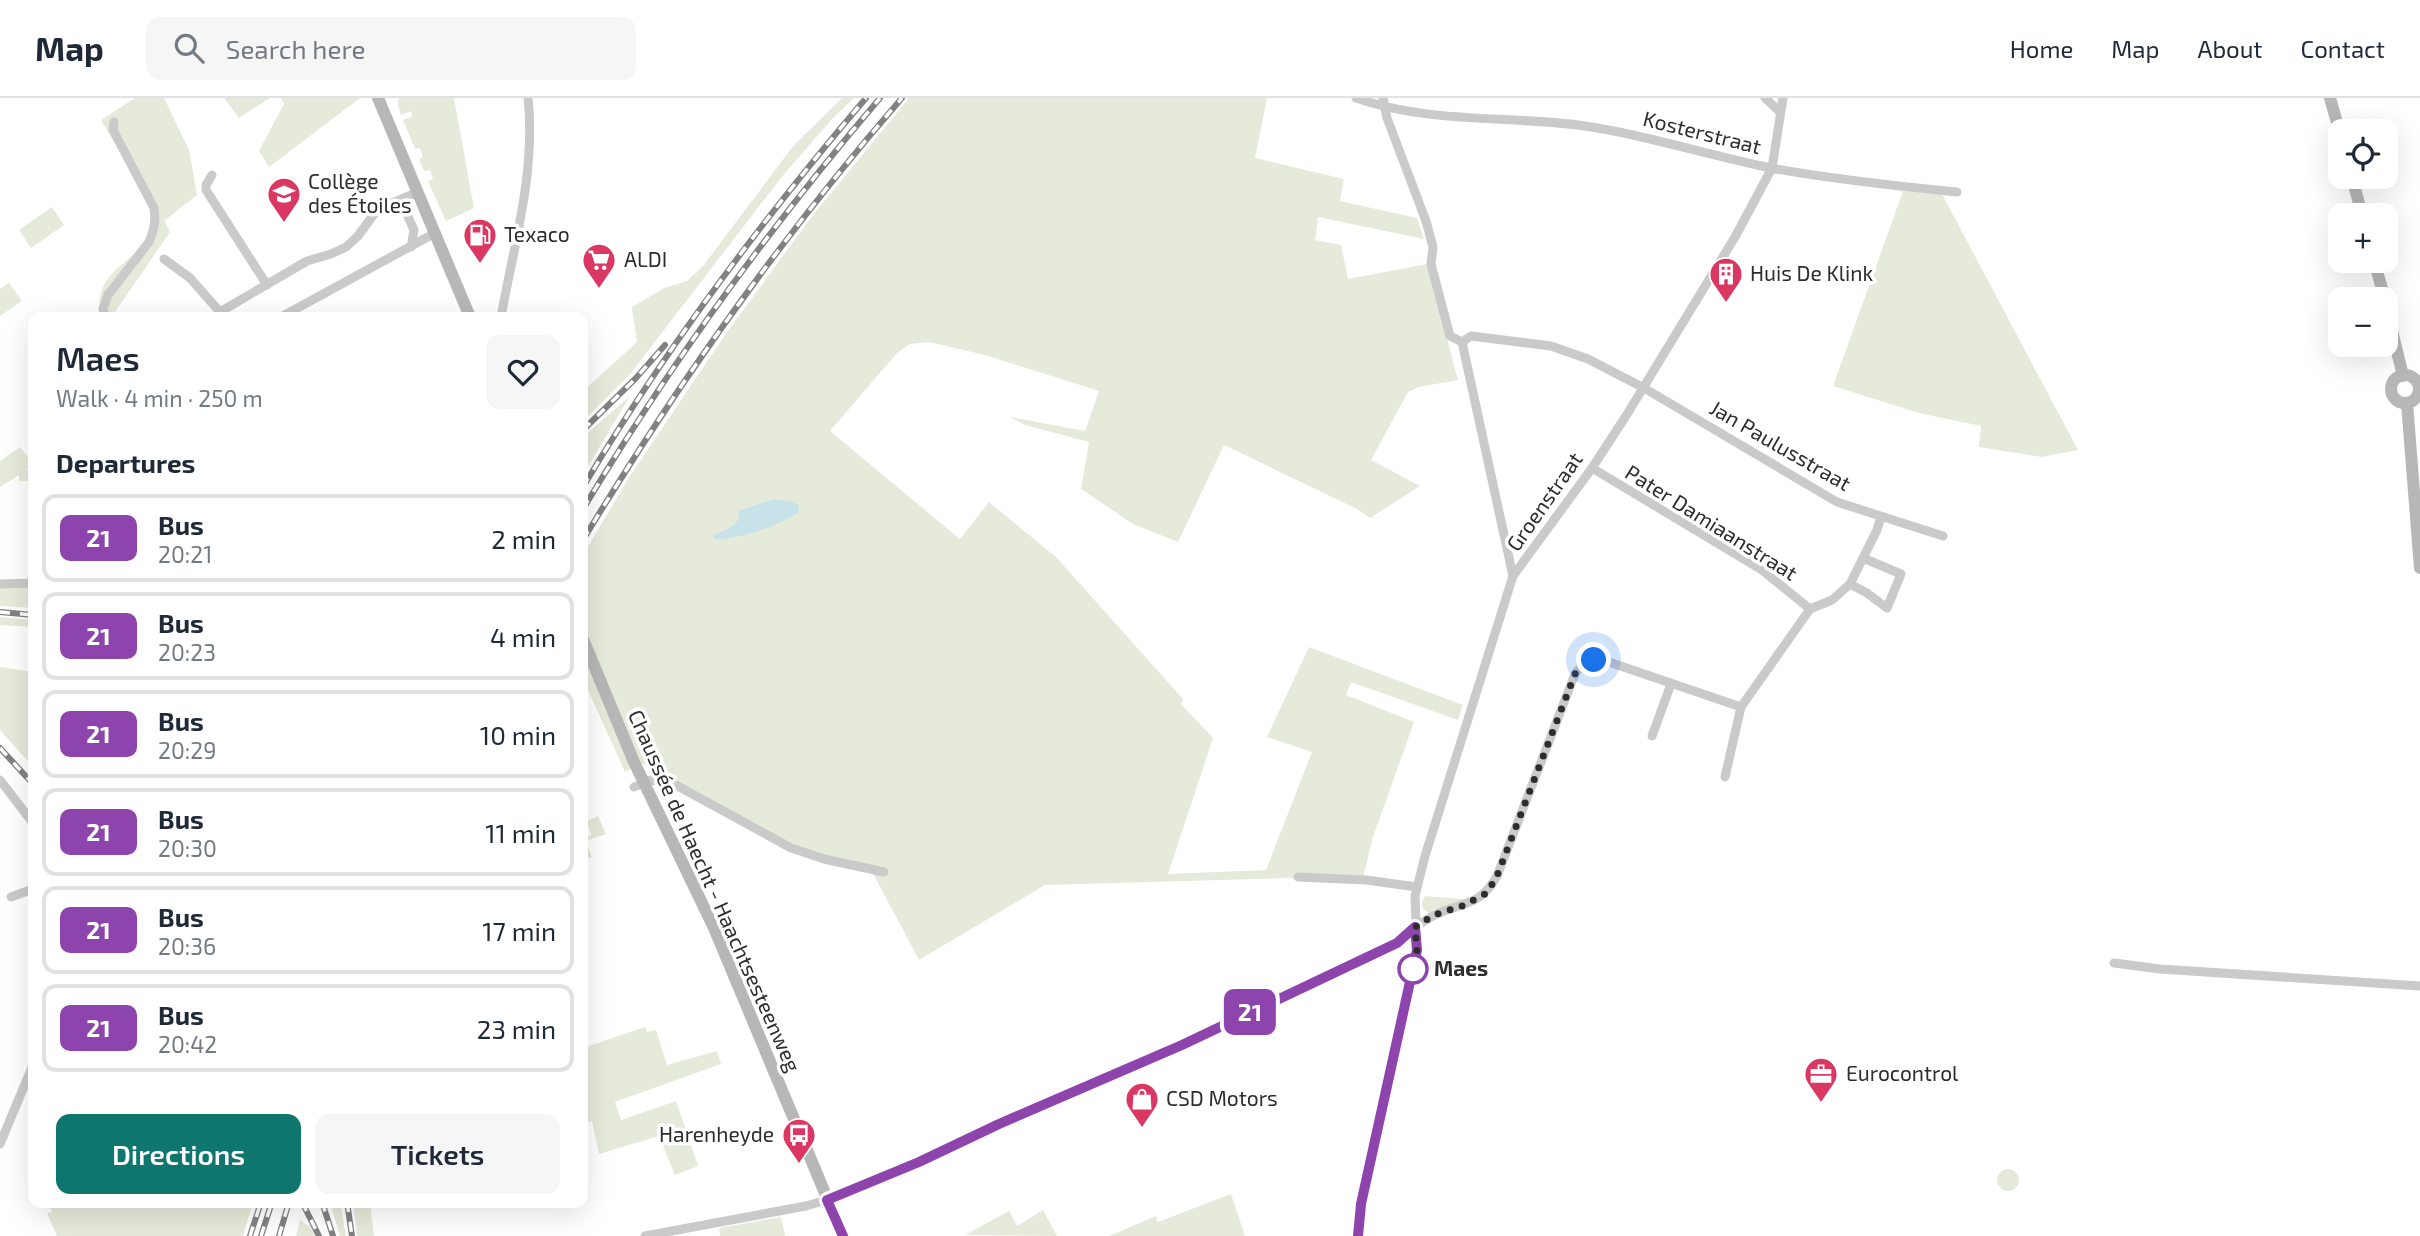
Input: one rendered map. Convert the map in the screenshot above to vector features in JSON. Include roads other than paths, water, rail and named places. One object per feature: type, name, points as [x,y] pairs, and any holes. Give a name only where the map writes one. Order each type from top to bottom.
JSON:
[{"type":"main road","points":[[378,98],[468,312]]},
{"type":"main road","points":[[2330,98],[2336,119]]},
{"type":"main road","points":[[2398,355],[2403,376]]},
{"type":"main road","points":[[2403,376],[2414,378],[2419,388],[2416,398],[2407,403],[2397,400],[2391,390],[2394,381],[2403,376]]},
{"type":"main road","points":[[2407,403],[2420,568]]},
{"type":"main road","name":"Chaussée de Haecht - Haachtsesteenweg","points":[[588,652],[639,784],[714,928],[844,1236]]},
{"type":"street","points":[[502,312],[528,168],[528,98]]},
{"type":"street","name":"Kosterstraat","points":[[1356,98],[1465,117],[1580,125],[1621,132],[1772,168],[1956,192]]},
{"type":"street","points":[[1765,98],[1779,111]]},
{"type":"street","points":[[1772,168],[1783,98]]},
{"type":"street","points":[[1383,103],[1426,221],[1433,247],[1431,264],[1450,336],[1462,342],[1513,576]]},
{"type":"street","points":[[104,312],[108,295],[149,242],[154,231],[155,217],[154,208],[113,130],[114,122]]},
{"type":"street","name":"Groenstraat","points":[[1358,1236],[1361,1204],[1417,950],[1417,887],[1513,576],[1592,468],[1644,388],[1735,237],[1772,168]]},
{"type":"street","points":[[212,175],[208,178],[206,190],[267,285]]},
{"type":"street","points":[[224,312],[307,261],[346,247],[383,207],[418,192]]},
{"type":"street","points":[[401,200],[414,230],[411,247]]},
{"type":"street","points":[[290,312],[435,233]]},
{"type":"street","points":[[164,259],[190,278],[219,312]]},
{"type":"street","name":"Jan Paulusstraat","points":[[1462,342],[1471,336],[1551,346],[1588,359],[1644,388],[1837,502],[1944,536]]},
{"type":"street","name":"Pater Damiaanstraat","points":[[1592,468],[1762,570],[1811,609]]},
{"type":"street","points":[[1725,776],[1741,707],[1811,609],[1832,600],[1850,584],[1881,517]]},
{"type":"street","points":[[1850,584],[1887,608],[1901,573],[1863,558]]},
{"type":"street","points":[[0,584],[28,583]]},
{"type":"street","points":[[645,1236],[827,1200],[908,1167],[999,1124],[1182,1045],[1397,943],[1434,915],[1462,906],[1487,893],[1497,876],[1575,674],[1580,667],[1594,660],[1602,660],[1741,707]]},
{"type":"street","points":[[1652,736],[1671,684]]},
{"type":"street","points":[[639,784],[650,779],[674,784],[791,848],[824,859],[884,872]]},
{"type":"street","points":[[0,780],[28,816]]},
{"type":"street","points":[[1298,877],[1366,880],[1417,887]]},
{"type":"street","points":[[11,897],[28,891]]},
{"type":"street","points":[[2114,963],[2160,970],[2420,986]]},
{"type":"street","points":[[0,1144],[28,1077]]},
{"type":"water","points":[[774,499],[790,501],[799,506],[798,513],[768,528],[748,534],[716,540],[713,536],[733,526],[739,519],[738,511]]},
{"type":"railway","points":[[588,479],[647,385],[716,286],[789,191],[866,98]]},
{"type":"railway","points":[[588,501],[686,349],[799,196],[880,98]]},
{"type":"railway","points":[[588,532],[733,312],[815,203],[902,98]]},
{"type":"railway","points":[[588,425],[665,345]]},
{"type":"railway","points":[[0,612],[28,615]]},
{"type":"railway","points":[[0,748],[28,779]]},
{"type":"railway","points":[[250,1236],[259,1208]]},
{"type":"railway","points":[[261,1236],[270,1208]]},
{"type":"railway","points":[[279,1236],[287,1208]]},
{"type":"railway","points":[[305,1208],[319,1236]]},
{"type":"railway","points":[[324,1208],[333,1236]]},
{"type":"railway","points":[[348,1208],[352,1236]]},
{"type":"place","name":"Collège des Étoiles","points":[[284,224]]},
{"type":"place","name":"Texaco","points":[[480,265]]},
{"type":"place","name":"ALDI","points":[[599,290]]},
{"type":"place","name":"Huis De Klink","points":[[1726,304]]},
{"type":"place","name":"Maes","points":[[1413,969]]},
{"type":"place","name":"Eurocontrol","points":[[1821,1104]]},
{"type":"place","name":"CSD Motors","points":[[1142,1129]]},
{"type":"place","name":"Harenheyde","points":[[799,1165]]}]
